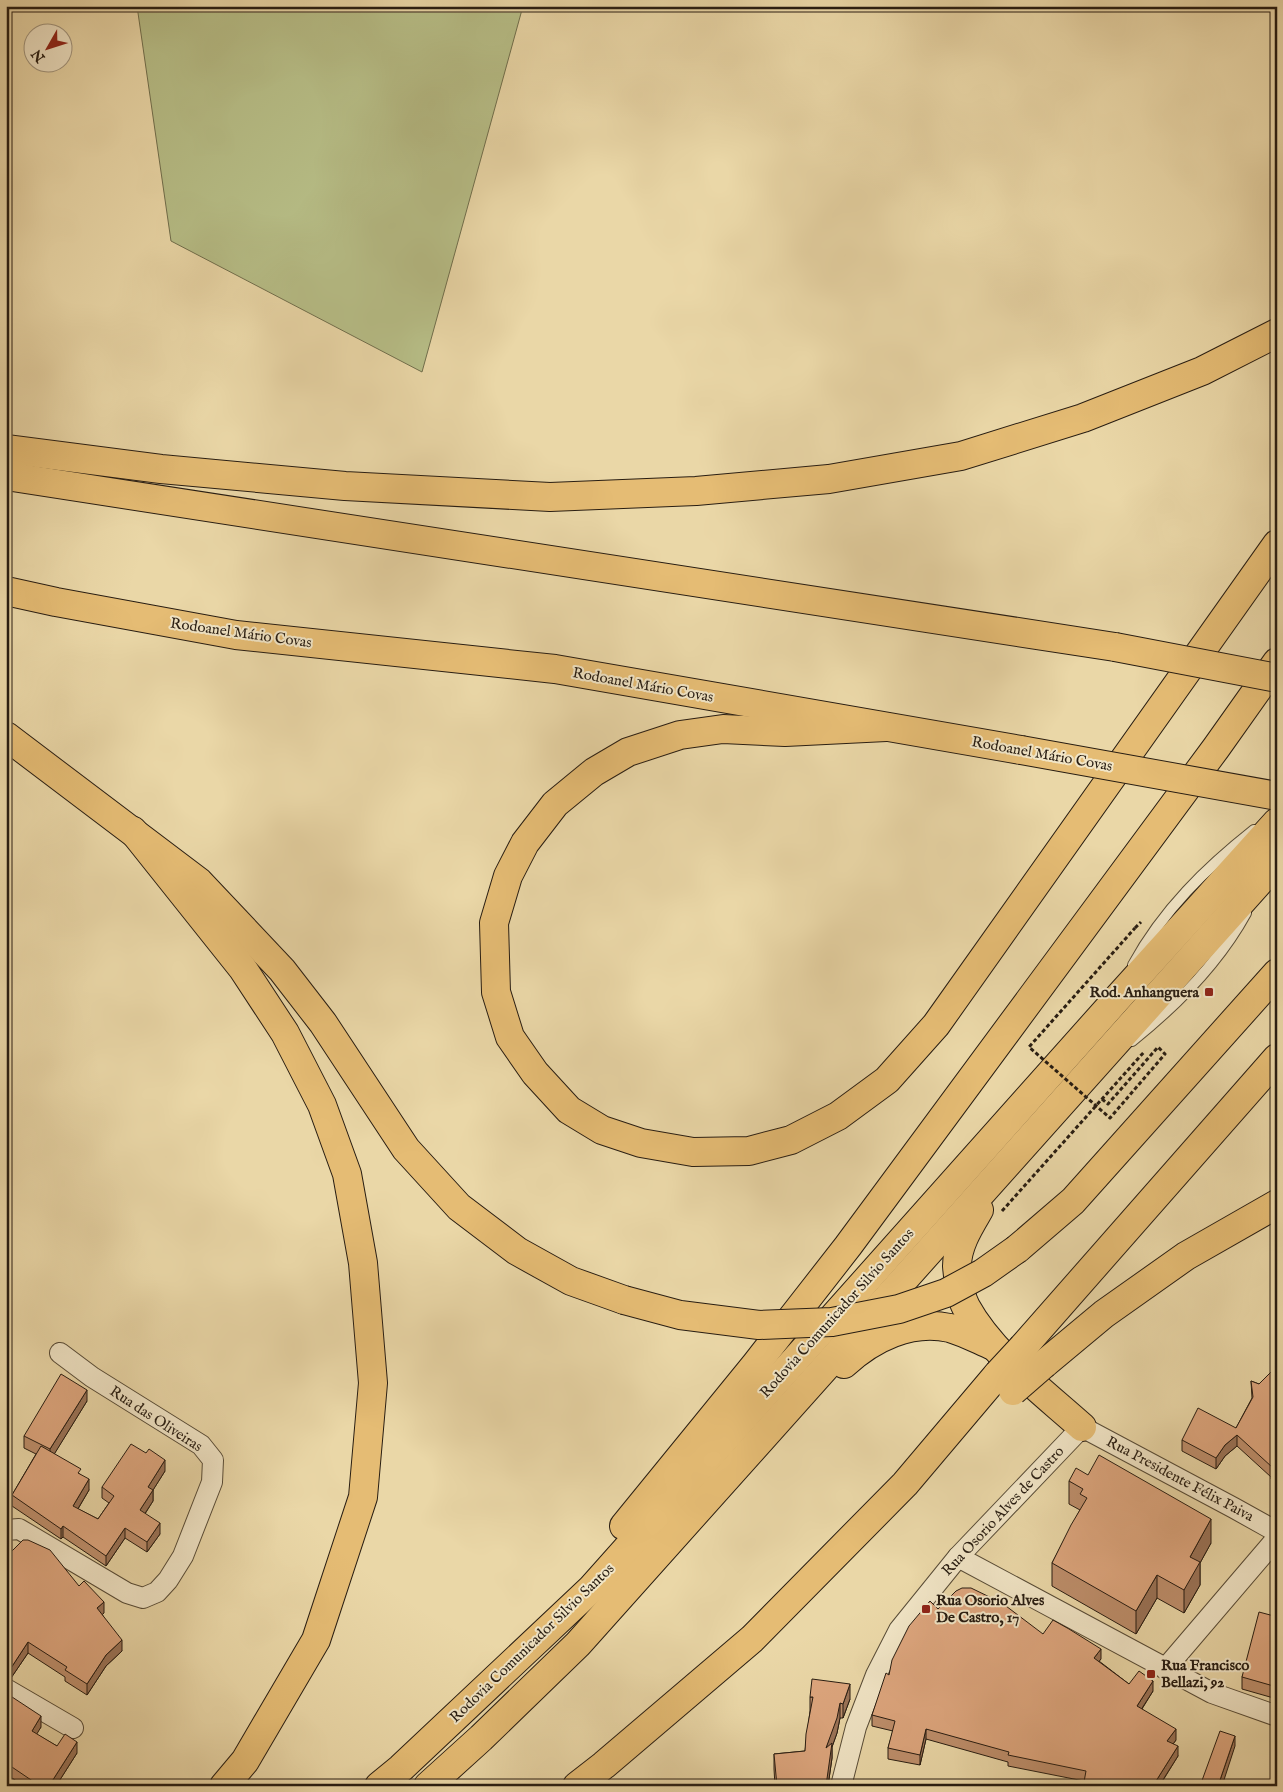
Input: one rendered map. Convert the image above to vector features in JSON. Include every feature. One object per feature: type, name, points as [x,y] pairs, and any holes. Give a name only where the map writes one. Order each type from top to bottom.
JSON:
[{"type":"highway","points":[[6,449],[161,469],[345,486],[550,497],[696,491],[828,479],[961,456],[1083,418],[1202,371],[1277,333]]},
{"type":"highway","points":[[6,476],[1115,647],[1277,678]]},
{"type":"highway","points":[[886,727],[785,732],[724,729],[680,735],[628,752],[594,772],[555,804],[525,843],[508,876],[494,923],[496,992],[510,1036],[534,1072],[569,1110],[602,1130],[641,1143],[693,1152],[749,1151],[791,1140],[838,1116],[887,1080],[936,1025],[1277,544]]},
{"type":"highway","name":"Rodoanel Mário Covas","points":[[6,591],[236,635],[556,669],[1277,796]]},
{"type":"highway","points":[[507,1669],[756,1364],[848,1246],[1216,748],[1277,662]]},
{"type":"highway","points":[[6,736],[199,882],[282,970],[323,1023],[406,1149],[459,1207],[517,1251],[571,1281],[624,1300],[680,1314],[759,1325],[832,1322],[899,1309],[946,1293],[983,1273],[1017,1249],[1074,1201],[1277,973]]},
{"type":"highway","name":"Rodovia Comunicador Silvio Santos","points":[[378,1786],[401,1768],[591,1589],[1277,822]]},
{"type":"highway","points":[[133,831],[243,969],[285,1033],[322,1105],[347,1174],[363,1263],[373,1383],[363,1497],[316,1640],[245,1761],[224,1786]]},
{"type":"highway","name":"Rodovia Comunicador Silvio Santos","points":[[428,1786],[481,1738],[578,1644],[1274,864]]},
{"type":"highway","points":[[1006,1383],[1023,1347],[1277,1058]]},
{"type":"highway","points":[[1000,1171],[960,1248],[957,1265],[965,1305],[993,1346],[1082,1427]]},
{"type":"highway","points":[[577,1786],[752,1639],[1006,1383],[1044,1364],[1104,1314],[1186,1256],[1277,1204]]},
{"type":"highway","points":[[774,1425],[858,1351],[888,1334],[920,1325],[950,1328],[993,1346]]},
{"type":"street","name":"Rua das Oliveiras","points":[[6,1530],[19,1529],[127,1593],[144,1598],[157,1592],[168,1580],[183,1556],[212,1482],[213,1460],[201,1445],[100,1382],[60,1352]]},
{"type":"street","name":"Rua Presidente Félix Paiva","points":[[1082,1427],[1277,1532]]},
{"type":"street","name":"Rua Osorio Alves de Castro","points":[[841,1786],[856,1727],[876,1675],[899,1630],[958,1557],[1082,1427]]},
{"type":"street","points":[[1165,1669],[1277,1538]]},
{"type":"street","points":[[958,1557],[1212,1693],[1277,1716]]},
{"type":"street","points":[[6,1688],[73,1728]]},
{"type":"lane","points":[[1115,1001],[1143,946],[1180,897],[1214,863],[1277,812]]},
{"type":"path","points":[[1102,1099],[1108,1104],[1158,1047],[1165,1054],[1110,1118],[1029,1047],[1135,928]]},
{"type":"path","points":[[996,1219],[1146,1050]]},
{"type":"green space","points":[[137,6],[523,6],[422,372],[171,241]]},
{"type":"building","points":[[1277,1366],[1277,1475],[1272,1467],[1237,1435],[1225,1445],[1216,1458],[1182,1440],[1198,1408],[1236,1428],[1253,1397],[1251,1381],[1259,1384]]},
{"type":"building","points":[[61,1374],[87,1390],[50,1449],[24,1436]]},
{"type":"building","points":[[131,1444],[146,1453],[149,1449],[165,1460],[148,1487],[153,1490],[140,1510],[160,1523],[147,1542],[125,1528],[106,1556],[63,1526],[61,1529],[12,1495],[41,1446],[81,1469],[78,1473],[89,1479],[73,1506],[98,1519],[114,1496],[102,1487]]},
{"type":"building","points":[[1099,1455],[1211,1519],[1190,1557],[1200,1562],[1184,1590],[1157,1575],[1136,1611],[1052,1563],[1087,1498],[1080,1494],[1083,1489],[1069,1481],[1076,1468],[1088,1475]]},
{"type":"building","points":[[23,1540],[28,1540],[50,1550],[79,1586],[84,1581],[104,1602],[97,1608],[122,1640],[106,1655],[87,1684],[65,1670],[67,1667],[28,1642],[11,1668],[6,1666],[6,1557]]},
{"type":"building","points":[[962,1588],[971,1588],[1002,1603],[1043,1634],[1053,1620],[1069,1629],[1101,1649],[1094,1658],[1129,1684],[1139,1671],[1153,1681],[1137,1706],[1176,1729],[1167,1741],[1178,1746],[1156,1781],[1179,1786],[1101,1786],[1084,1782],[1086,1771],[1008,1755],[1009,1752],[926,1729],[920,1755],[888,1748],[895,1721],[872,1715],[886,1673],[889,1675],[892,1660],[909,1626],[930,1601],[938,1609],[956,1591]]},
{"type":"building","points":[[1277,1599],[1277,1687],[1242,1677],[1259,1612],[1274,1616]]},
{"type":"building","points":[[812,1679],[850,1684],[843,1704],[840,1703],[837,1718],[826,1748],[832,1743],[826,1786],[777,1786],[774,1754],[805,1751],[806,1734],[813,1697],[810,1697]]},
{"type":"building","points":[[6,1693],[41,1716],[32,1731],[57,1746],[65,1734],[77,1742],[49,1786],[40,1786],[6,1763]]},
{"type":"building","points":[[1220,1731],[1235,1736],[1218,1786],[1200,1786]]},
{"type":"place","name":"Rod. Anhanguera","points":[[1209,992]]},
{"type":"place","name":"Rua Osorio Alves De Castro, 17","points":[[926,1609]]},
{"type":"place","name":"Rua Francisco Bellazi, 92","points":[[1151,1674]]}]
